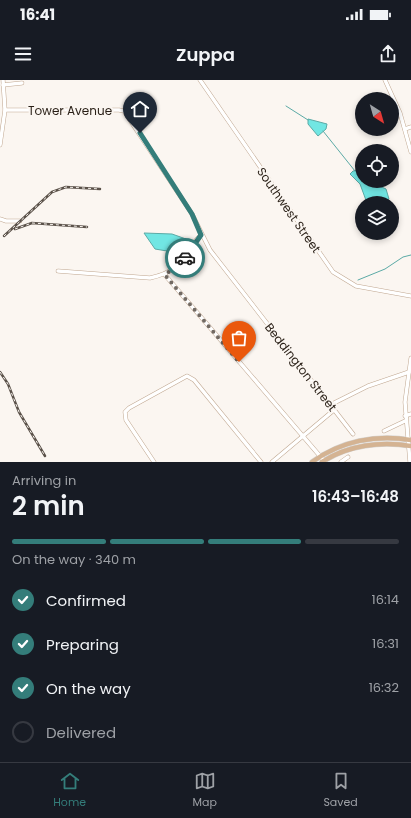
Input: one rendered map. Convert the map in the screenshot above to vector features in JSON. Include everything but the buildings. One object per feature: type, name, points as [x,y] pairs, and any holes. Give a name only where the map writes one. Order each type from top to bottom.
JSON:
[{"type":"main road","points":[[312,462],[320,456],[346,444],[367,439],[381,437],[409,440]]},
{"type":"main road","points":[[323,462],[349,449],[365,446],[392,444],[409,446]]},
{"type":"street","points":[[0,145],[5,110],[3,80]]},
{"type":"street","name":"Southwest Street","points":[[200,80],[333,272],[356,286],[411,296]]},
{"type":"street","points":[[385,80],[405,129],[411,152]]},
{"type":"street","points":[[3,85],[22,83]]},
{"type":"street","name":"Tower Avenue","points":[[5,110],[119,110],[124,111],[131,120]]},
{"type":"street","name":"Beddington Street","points":[[131,120],[192,214],[201,235],[210,250],[353,434]]},
{"type":"street","points":[[405,129],[411,127]]},
{"type":"street","points":[[0,219],[20,222]]},
{"type":"street","points":[[58,272],[150,278],[165,275],[185,258],[201,235]]},
{"type":"street","points":[[165,275],[320,456],[323,462]]},
{"type":"street","points":[[410,462],[409,440],[405,416],[406,391],[411,358]]},
{"type":"street","points":[[330,405],[368,386],[409,372]]},
{"type":"street","points":[[154,462],[126,420],[125,412],[129,408],[187,376],[194,380],[261,462]]},
{"type":"street","points":[[272,462],[334,410]]},
{"type":"street","points":[[405,416],[411,414]]},
{"type":"street","points":[[384,431],[406,421]]},
{"type":"street","points":[[341,462],[348,457]]},
{"type":"water","points":[[308,119],[327,124],[326,129],[318,136],[308,124]]},
{"type":"water","points":[[355,171],[355,179],[350,174]]},
{"type":"water","points":[[361,188],[384,188],[386,189],[388,196],[364,196]]},
{"type":"water","points":[[144,233],[172,234],[186,239],[179,253],[155,249]]},
{"type":"waterway","points":[[286,106],[308,120]]},
{"type":"waterway","points":[[323,131],[355,171]]},
{"type":"waterway","points":[[358,280],[385,269],[403,257],[411,255]]},
{"type":"railway","points":[[4,236],[52,192],[66,187],[100,189]]},
{"type":"railway","points":[[15,229],[32,223],[87,227]]},
{"type":"railway","points":[[0,372],[8,384],[19,412],[45,456]]},
{"type":"way so far","points":[[185,258],[165,275],[239,362]]},
{"type":"route","points":[[140,133],[192,214],[201,235],[196,239],[185,258]]}]
